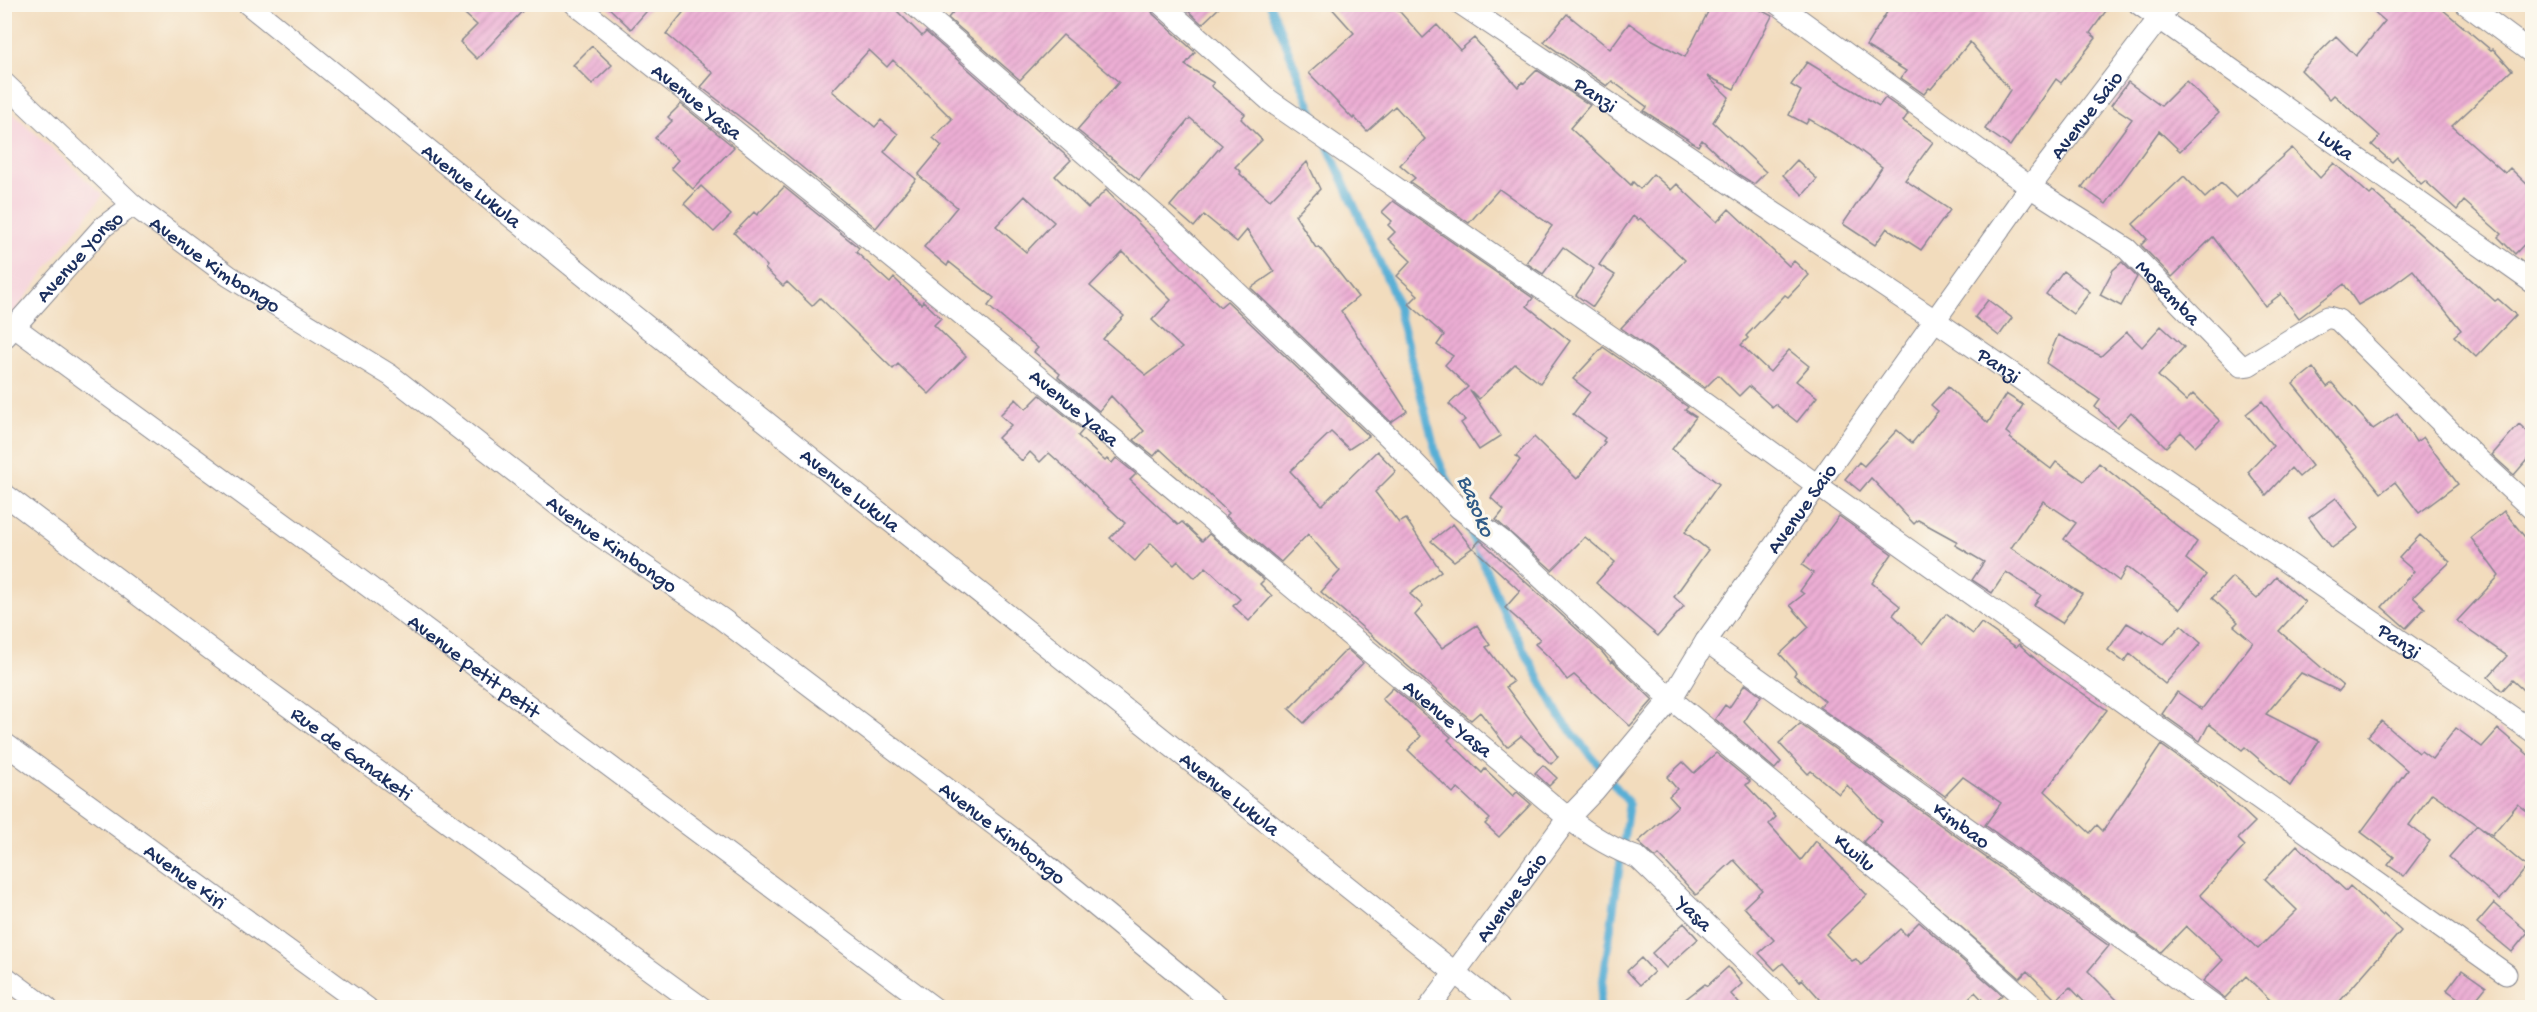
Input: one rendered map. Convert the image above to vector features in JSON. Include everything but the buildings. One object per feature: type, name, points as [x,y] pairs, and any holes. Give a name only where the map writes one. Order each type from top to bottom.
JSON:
[{"type":"street","name":"Avenue Lukula","points":[[248,4],[650,329],[1457,972],[1499,1008]]},
{"type":"street","name":"Avenue Yasa","points":[[575,4],[789,173],[1143,461],[1588,833]]},
{"type":"street","name":"Kwilu","points":[[913,4],[1160,219],[1388,436],[1459,508],[1501,540],[1671,699],[1908,895],[2035,1008]]},
{"type":"street","points":[[1161,4],[1269,100],[1507,262],[2506,974]]},
{"type":"street","name":"Panzi","points":[[1461,4],[1936,321],[2532,731]]},
{"type":"street","name":"Mosamba","points":[[1778,4],[2030,187],[2127,249],[2237,363],[2244,367],[2276,350],[2322,320],[2328,317],[2338,320],[2532,509]]},
{"type":"street","name":"Luka","points":[[2139,4],[2165,12],[2532,282]]},
{"type":"street","points":[[2466,4],[2532,53]]},
{"type":"street","name":"Avenue Saio","points":[[1429,1008],[1568,818],[1594,792],[1671,699],[1706,641],[2030,187],[2165,12]]},
{"type":"street","name":"Avenue Kimbongo","points":[[4,83],[133,205],[229,276],[390,375],[577,520],[722,620],[1024,847],[1220,1008]]},
{"type":"street","name":"Avenue Yonso","points":[[9,332],[103,227],[133,205]]},
{"type":"street","name":"Avenue petit petit","points":[[9,332],[321,551],[934,1008]]},
{"type":"street","name":"Rue de Ganaketi","points":[[4,494],[217,654],[702,1008]]},
{"type":"street","name":"Kimbao","points":[[1706,641],[2218,1008]]},
{"type":"street","name":"Avenue Kiri","points":[[4,743],[367,1008]]},
{"type":"street","name":"Yasa","points":[[1588,833],[1622,853],[1638,858],[1793,1008]]},
{"type":"street","points":[[4,976],[46,1008]]},
{"type":"shaded area","points":[[4,105],[103,195],[5,324],[4,324]]},
{"type":"waterway","name":"Basoko","points":[[1270,4],[1319,128]]},
{"type":"waterway","name":"Basoko","points":[[1328,147],[1393,292],[1437,456],[1452,490]]},
{"type":"waterway","name":"Basoko","points":[[1465,520],[1506,617],[1560,717],[1629,803],[1599,1008]]}]
